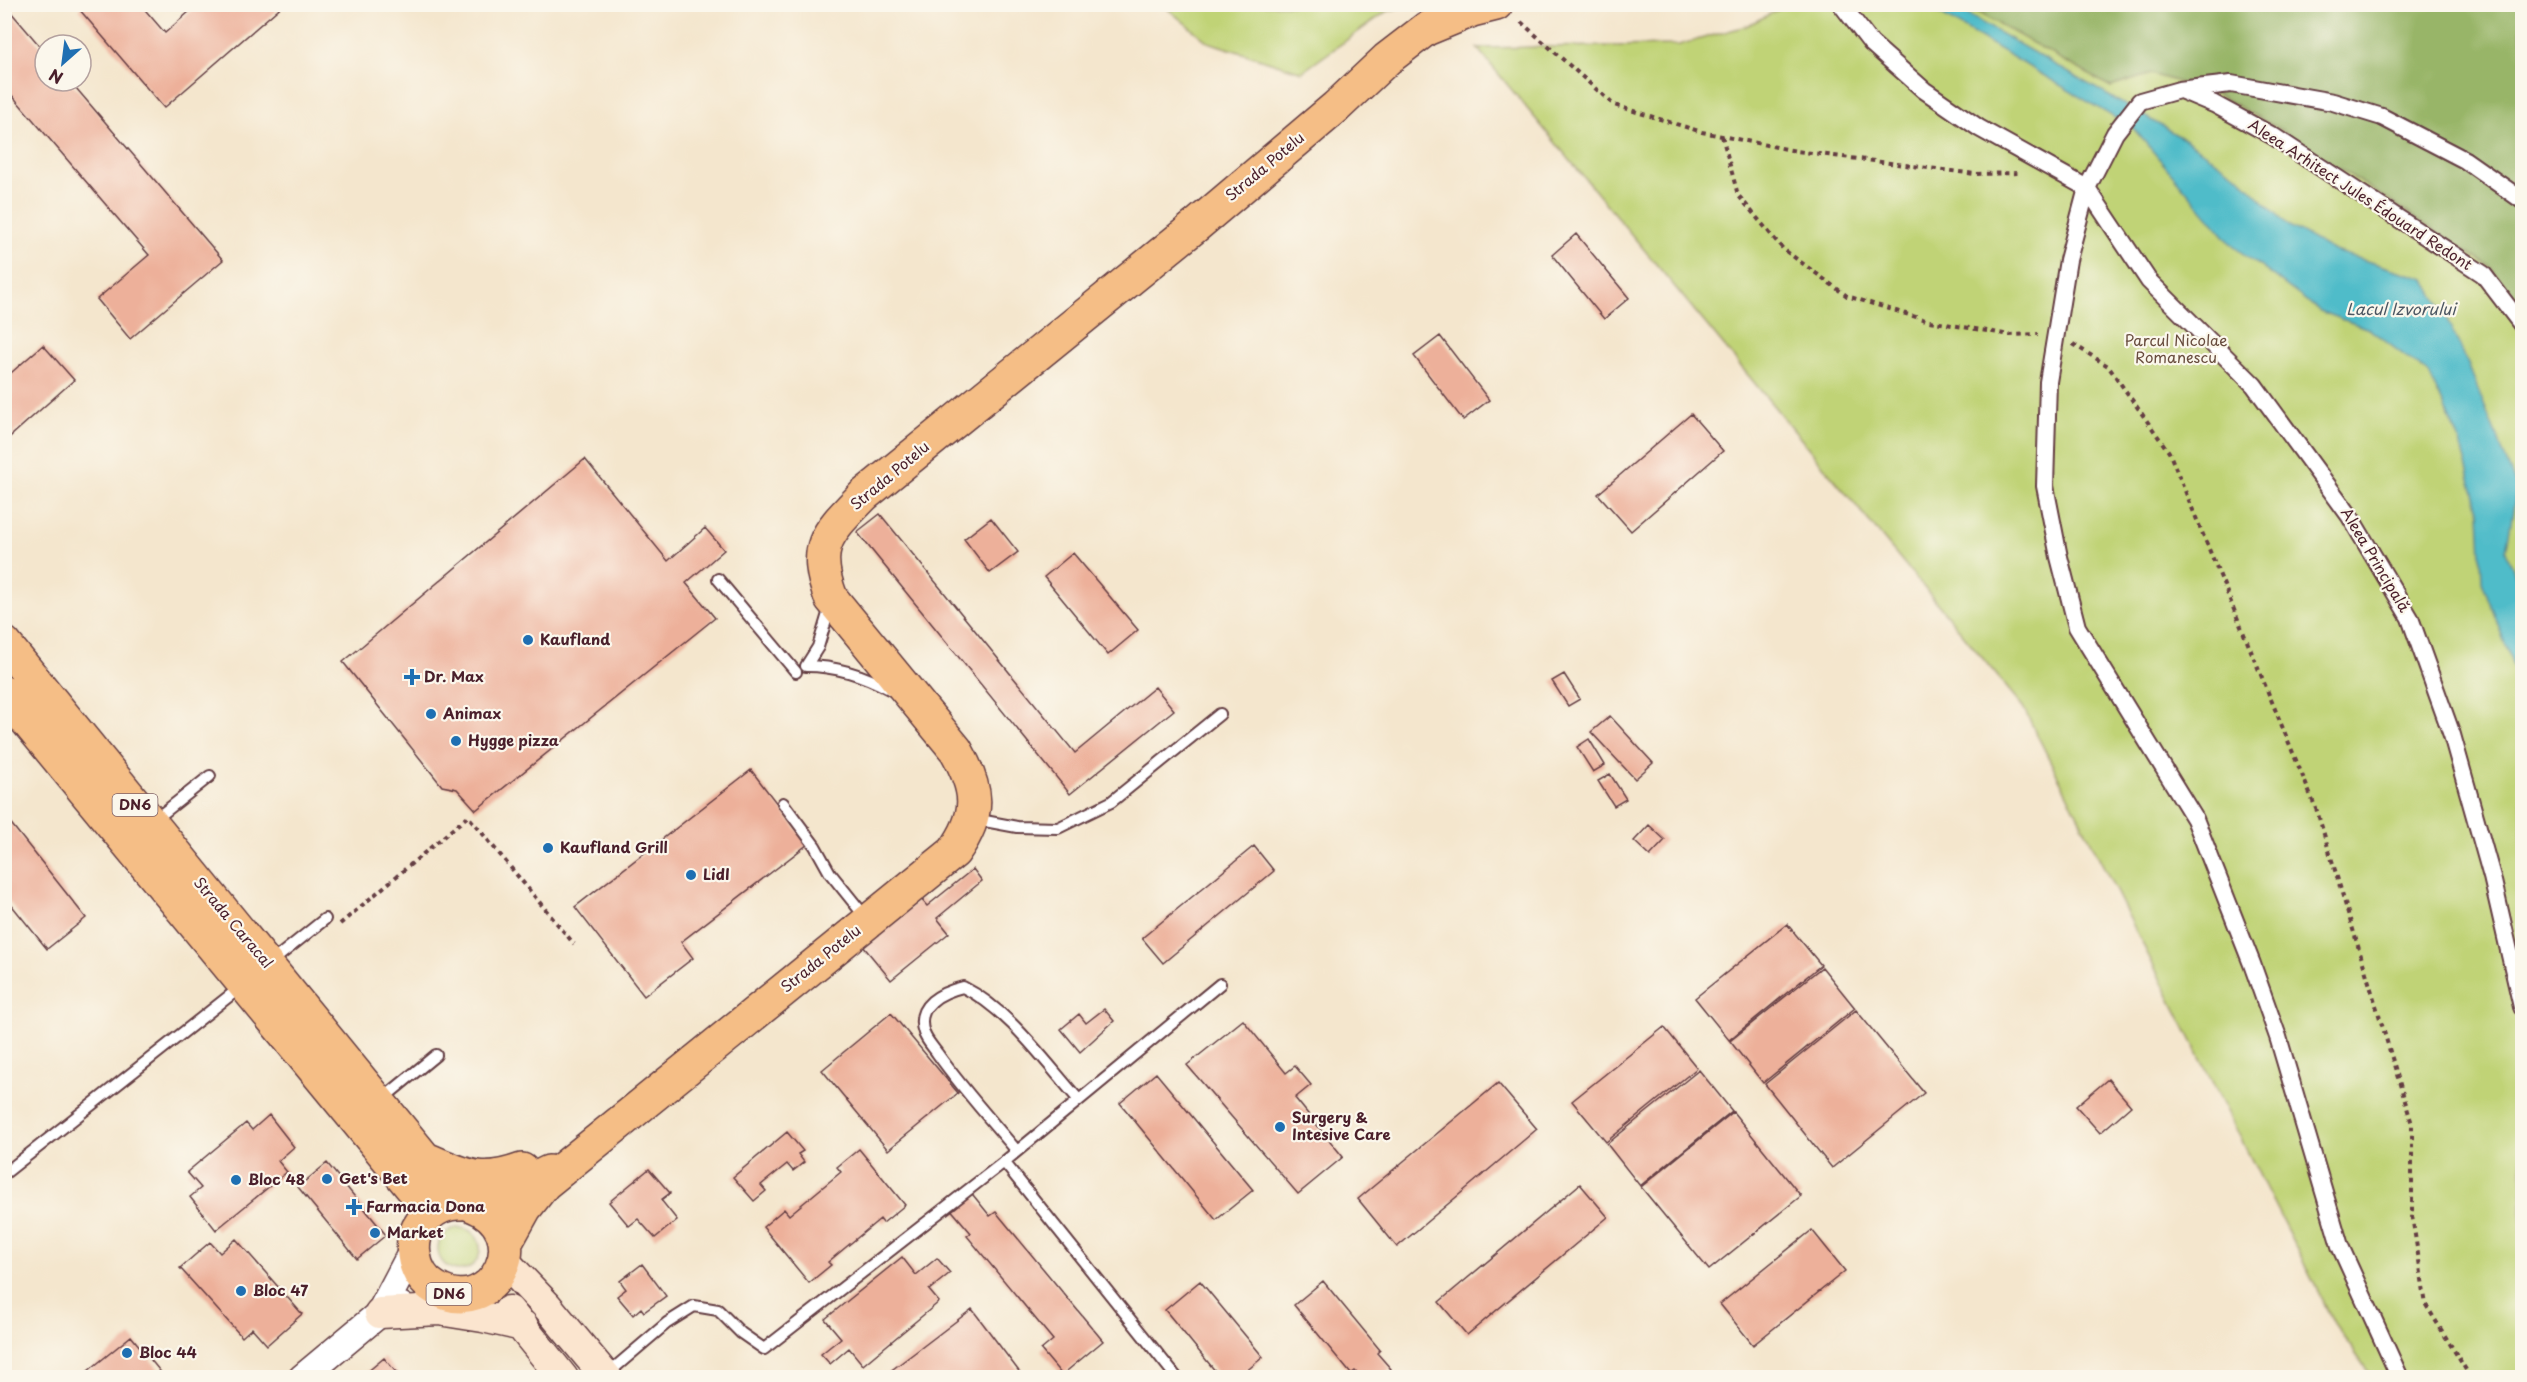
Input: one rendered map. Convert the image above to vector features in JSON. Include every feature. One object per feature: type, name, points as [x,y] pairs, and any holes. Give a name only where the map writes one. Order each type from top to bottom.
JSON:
[{"type":"main road","name":"Strada Potelu","points":[[499,1264],[525,1208],[544,1184],[954,852],[964,837],[971,819],[975,798],[970,775],[956,750],[831,598],[822,573],[822,553],[826,538],[844,515],[864,495],[1198,224],[1336,107],[1387,59],[1426,30],[1472,10],[1509,13]]},
{"type":"main road","name":"Strada Caracal","points":[[4,643],[150,824],[256,974],[379,1101],[426,1160],[454,1206]]},
{"type":"main road","name":"Strada Caracal","points":[[4,693],[256,974],[454,1206]]},
{"type":"main road","name":"Strada Potelu","points":[[454,1206],[505,1193],[576,1157]]},
{"type":"main road","points":[[426,1160],[468,1176],[492,1179],[576,1157]]},
{"type":"main road","points":[[413,1250],[418,1229],[454,1206]]},
{"type":"main road","name":"DN6","points":[[454,1206],[480,1208],[497,1222],[499,1264],[523,1326],[563,1377]]},
{"type":"main road","name":"DN6","points":[[413,1250],[415,1263],[421,1275],[430,1285],[442,1292],[465,1295],[499,1264]]},
{"type":"main road","name":"DN6","points":[[499,1264],[547,1306],[606,1376]]},
{"type":"main road","points":[[380,1313],[439,1310],[523,1326]]},
{"type":"street","points":[[1841,4],[1870,43],[1924,90],[1979,128],[2086,188]]},
{"type":"street","points":[[2400,1377],[2340,1246],[2278,1037],[2195,819],[2077,627],[2059,557],[2045,486],[2048,382],[2068,260],[2086,188],[2115,133],[2140,101],[2179,90],[2231,84],[2333,102],[2382,117],[2465,160],[2523,200]]},
{"type":"street","name":"Aleea Arhitect Jules Édouard Redont","points":[[2179,90],[2214,104],[2272,136],[2483,274],[2523,324]]},
{"type":"street","name":"Aleea Principală","points":[[2086,188],[2149,281],[2254,385],[2349,515],[2410,618],[2455,746],[2492,877],[2523,1007]]},
{"type":"street","points":[[380,1313],[413,1250]]},
{"type":"street","points":[[302,1377],[380,1313],[442,1292]]},
{"type":"lane","points":[[718,579],[796,672]]},
{"type":"lane","points":[[831,598],[818,647],[806,666],[830,666],[875,681],[903,696],[924,712]]},
{"type":"lane","points":[[971,819],[1017,827],[1058,828],[1111,802],[1220,714]]},
{"type":"lane","points":[[150,824],[210,776]]},
{"type":"lane","points":[[783,803],[815,846],[830,873],[868,920]]},
{"type":"lane","points":[[4,1174],[325,919]]},
{"type":"lane","points":[[606,1376],[667,1323],[694,1306],[718,1310],[741,1333],[764,1349],[1004,1162],[1220,984]]},
{"type":"lane","points":[[1017,1151],[948,1068],[924,1034],[923,1018],[930,1003],[943,992],[963,987],[979,995],[998,1010],[1079,1100]]},
{"type":"lane","points":[[379,1101],[436,1055]]},
{"type":"lane","points":[[1004,1162],[1177,1377]]},
{"type":"path","points":[[1509,13],[1614,105],[1722,136],[1796,151],[1975,174],[2057,172]]},
{"type":"path","points":[[1722,136],[1738,195],[1783,249],[1847,296],[1929,321],[2010,335],[2056,333],[2108,366],[2169,452],[2317,811],[2412,1124],[2412,1216],[2426,1305],[2471,1377]]},
{"type":"path","points":[[334,929],[468,816],[574,944]]},
{"type":"green space","name":"Parcul Nicolae Romanescu","points":[[1790,4],[2522,5],[2522,1377],[2372,1377],[2334,1323],[2023,707],[1477,48],[1679,45],[1746,26]]},
{"type":"green space","points":[[1163,5],[1406,5],[1386,12],[1302,72],[1208,42]]},
{"type":"green space","points":[[1965,5],[2522,5],[2522,306],[2489,266],[2281,130],[2213,92],[2151,74],[2111,87]]},
{"type":"green space","points":[[459,1228],[474,1234],[480,1249],[474,1264],[459,1270],[444,1264],[438,1249],[444,1234]]},
{"type":"water","name":"Lacul Izvorului","points":[[1925,5],[1951,5],[2184,139],[2238,176],[2289,226],[2334,251],[2425,279],[2466,359],[2517,488],[2506,551],[2522,593],[2522,690],[2482,581],[2479,511],[2459,439],[2429,374],[2369,329],[2320,311],[2233,246],[2134,129]]},
{"type":"building","points":[[4,4],[33,38],[33,93],[80,93],[223,260],[130,339],[97,299],[149,255],[4,86]]},
{"type":"building","points":[[84,4],[140,4],[165,33],[198,4],[284,4],[164,108],[79,9]]},
{"type":"building","points":[[1576,234],[1629,298],[1604,319],[1552,255]]},
{"type":"building","points":[[1440,336],[1489,400],[1463,420],[1414,356]]},
{"type":"building","points":[[43,345],[74,380],[4,442],[4,379]]},
{"type":"building","points":[[1691,414],[1723,451],[1631,531],[1598,494]]},
{"type":"building","name":"Kaufland","points":[[585,459],[668,561],[705,528],[724,550],[686,583],[715,618],[476,810],[457,789],[442,786],[343,662]]},
{"type":"building","points":[[880,514],[1075,753],[1155,687],[1174,710],[1070,794],[857,532]]},
{"type":"building","points":[[991,518],[1018,552],[990,573],[964,539]]},
{"type":"building","points":[[1073,553],[1138,630],[1108,655],[1044,577]]},
{"type":"building","points":[[1564,674],[1580,699],[1568,706],[1552,681]]},
{"type":"building","points":[[1610,716],[1653,763],[1635,779],[1591,732]]},
{"type":"building","points":[[1589,739],[1605,765],[1593,772],[1577,747]]},
{"type":"building","name":"Lidl","points":[[751,770],[808,844],[681,942],[693,958],[644,996],[575,907]]},
{"type":"building","points":[[1610,774],[1626,799],[1614,806],[1598,781]]},
{"type":"building","points":[[5,816],[86,918],[47,949],[5,897]]},
{"type":"building","points":[[1649,825],[1665,840],[1650,856],[1634,841]]},
{"type":"building","points":[[1254,846],[1274,871],[1163,963],[1142,938]]},
{"type":"building","points":[[973,869],[982,881],[937,918],[949,933],[891,980],[863,946],[921,899],[927,906]]},
{"type":"building","points":[[1787,924],[1821,965],[1729,1040],[1695,998]]},
{"type":"building","points":[[1822,967],[1855,1008],[1763,1083],[1730,1041]]},
{"type":"building","points":[[1104,1009],[1114,1021],[1080,1052],[1061,1029],[1079,1014],[1086,1023]]},
{"type":"building","points":[[1856,1010],[1924,1093],[1832,1168],[1765,1084]]},
{"type":"building","points":[[891,1013],[958,1093],[888,1150],[822,1070]]},
{"type":"building","name":"Surgery & Intesive Care","points":[[1243,1020],[1286,1073],[1295,1066],[1311,1085],[1295,1098],[1343,1157],[1298,1194],[1187,1065]]},
{"type":"building","points":[[1664,1027],[1697,1068],[1606,1142],[1572,1101]]},
{"type":"building","points":[[1699,1070],[1732,1111],[1640,1186],[1607,1144]]},
{"type":"building","points":[[1156,1073],[1253,1190],[1216,1220],[1120,1103]]},
{"type":"building","points":[[2108,1079],[2131,1106],[2100,1133],[2076,1106]]},
{"type":"building","points":[[1498,1083],[1537,1129],[1397,1247],[1358,1199]]},
{"type":"building","points":[[1733,1112],[1801,1196],[1709,1270],[1641,1187]]},
{"type":"building","name":"Bloc 48","points":[[269,1115],[294,1147],[278,1161],[287,1172],[216,1230],[190,1197],[201,1188],[187,1172],[246,1123],[252,1130]]},
{"type":"building","points":[[787,1132],[803,1151],[798,1154],[804,1162],[793,1171],[787,1164],[761,1185],[766,1191],[754,1201],[733,1177]]},
{"type":"building","points":[[859,1149],[905,1205],[883,1223],[880,1219],[828,1262],[831,1265],[809,1283],[763,1227],[784,1209],[789,1215],[841,1172],[837,1167]]},
{"type":"building","points":[[327,1163],[386,1235],[357,1259],[298,1187]]},
{"type":"building","points":[[649,1169],[670,1193],[661,1200],[677,1220],[655,1238],[638,1219],[629,1226],[609,1202]]},
{"type":"building","points":[[1580,1184],[1608,1217],[1467,1335],[1439,1302]]},
{"type":"building","points":[[969,1190],[990,1216],[996,1212],[1103,1341],[1062,1375],[1041,1350],[1053,1340],[967,1236],[971,1233],[949,1207]]},
{"type":"building","points":[[1812,1230],[1845,1271],[1753,1345],[1720,1304]]},
{"type":"building","name":"Bloc 47","points":[[236,1239],[302,1314],[267,1345],[252,1328],[242,1337],[180,1268],[210,1242],[220,1253]]},
{"type":"building","points":[[902,1257],[916,1275],[937,1258],[950,1273],[929,1290],[939,1302],[863,1365],[849,1348],[830,1364],[821,1354],[841,1338],[825,1319]]},
{"type":"building","points":[[642,1264],[666,1296],[644,1312],[641,1308],[633,1315],[617,1296],[626,1289],[620,1281]]},
{"type":"building","points":[[1200,1281],[1263,1357],[1238,1378],[1221,1378],[1165,1310]]},
{"type":"building","points":[[1323,1281],[1380,1350],[1377,1353],[1391,1369],[1381,1378],[1361,1378],[1355,1371],[1351,1374],[1294,1305]]},
{"type":"building","points":[[972,1309],[1024,1378],[881,1378],[917,1351]]},
{"type":"building","name":"Bloc 44","points":[[131,1336],[164,1376],[94,1378],[88,1371]]},
{"type":"building","points":[[384,1358],[401,1378],[360,1378]]},
{"type":"place","name":"Kaufland","points":[[528,640]]},
{"type":"place","name":"Dr. Max","points":[[412,677]]},
{"type":"place","name":"Animax","points":[[431,714]]},
{"type":"place","name":"Hygge pizza","points":[[456,741]]},
{"type":"place","name":"Kaufland Grill","points":[[548,848]]},
{"type":"place","name":"Lidl","points":[[691,875]]},
{"type":"place","name":"Surgery & Intesive Care","points":[[1280,1127]]},
{"type":"place","name":"Get's Bet","points":[[327,1179]]},
{"type":"place","name":"Bloc 48","points":[[236,1180]]},
{"type":"place","name":"Farmacia Dona","points":[[354,1207]]},
{"type":"place","name":"Market","points":[[375,1233]]},
{"type":"place","name":"Bloc 47","points":[[241,1291]]},
{"type":"place","name":"Bloc 44","points":[[127,1353]]}]
